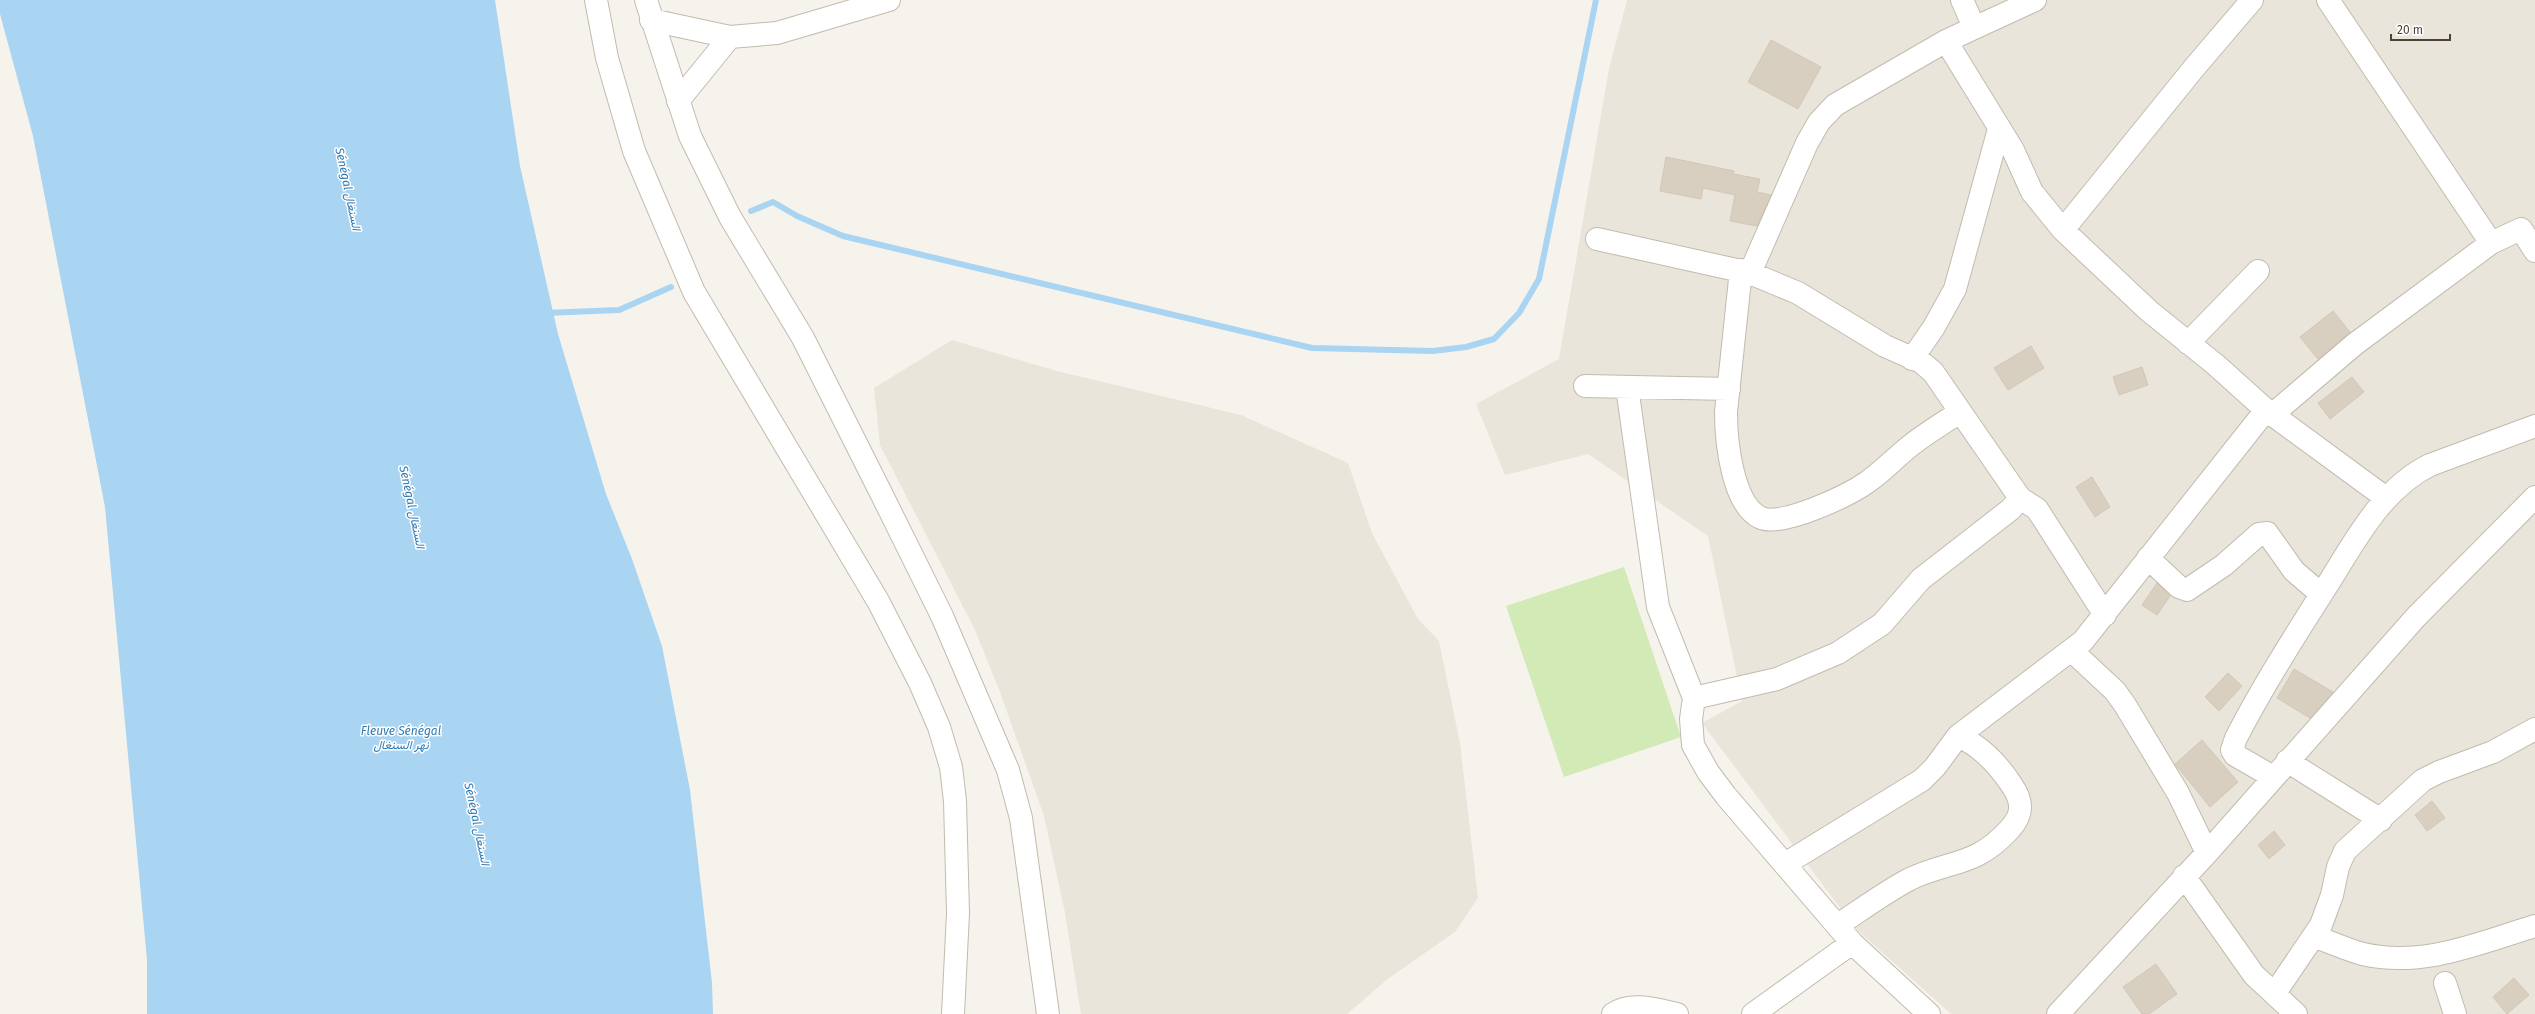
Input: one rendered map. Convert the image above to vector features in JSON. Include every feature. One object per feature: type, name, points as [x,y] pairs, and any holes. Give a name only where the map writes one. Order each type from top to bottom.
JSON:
[{"type":"street","points":[[596,0],[607,58],[634,151],[694,292],[878,602],[920,683],[939,727],[951,767],[956,801],[958,913],[953,1014]]},
{"type":"street","points":[[649,10],[730,37],[777,33],[889,0]]},
{"type":"street","points":[[1962,0],[1974,27]]},
{"type":"street","points":[[1960,412],[1910,445],[1865,484],[1810,512],[1774,519],[1761,518],[1742,497],[1726,436],[1729,389],[1746,271],[1807,143],[1819,122],[1835,105],[1946,41],[2035,0]]},
{"type":"street","points":[[2063,230],[2194,68],[2252,0]]},
{"type":"street","points":[[2328,0],[2491,243]]},
{"type":"street","points":[[649,10],[690,136],[730,218],[803,338],[882,495],[942,616],[1008,770],[1021,818],[1048,1014]]},
{"type":"street","points":[[678,101],[730,37]]},
{"type":"street","points":[[1946,41],[2013,150],[2032,192],[2063,230],[2139,302],[2270,412],[2386,498]]},
{"type":"street","points":[[1912,359],[1934,326],[1955,289],[1999,129]]},
{"type":"street","points":[[1785,864],[1922,780],[1935,767],[1958,736],[2019,687],[2072,651],[2105,615],[2148,558],[2270,412],[2355,344],[2491,243],[2528,227],[2535,251]]},
{"type":"street","points":[[1597,239],[1746,271],[1798,293],[1875,340],[1928,366],[2020,498],[2037,509],[2105,615]]},
{"type":"street","points":[[2188,343],[2258,271]]},
{"type":"street","points":[[1585,386],[1729,389]]},
{"type":"street","points":[[1627,387],[1658,607],[1694,698],[1691,719],[1693,746],[1708,772],[1785,864],[1838,924],[1852,943],[1929,1014]]},
{"type":"street","points":[[2273,777],[2240,759],[2232,750],[2273,670],[2321,594],[2386,498],[2416,472],[2430,465],[2535,426]]},
{"type":"street","points":[[2058,1014],[2184,876],[2207,853],[2416,617],[2535,497]]},
{"type":"street","points":[[1694,698],[1777,680],[1838,653],[1856,642],[1887,619],[1921,579],[2011,509],[2020,498]]},
{"type":"street","points":[[2148,558],[2182,589],[2187,590],[2224,564],[2259,534],[2267,533],[2294,571],[2321,594]]},
{"type":"street","points":[[2072,651],[2115,691],[2126,705],[2178,792],[2207,853]]},
{"type":"street","points":[[2275,993],[2315,936],[2329,905],[2341,857],[2345,851],[2381,820],[2423,780],[2439,772],[2493,752],[2535,729]]},
{"type":"street","points":[[1838,924],[1910,879],[1955,865],[1981,854],[2000,840],[2017,821],[2022,810],[2021,803],[2009,781],[1989,756],[1973,743],[1958,736]]},
{"type":"street","points":[[2287,761],[2381,820]]},
{"type":"street","points":[[2184,876],[2254,975],[2296,1014]]},
{"type":"street","points":[[2315,936],[2363,954],[2389,958],[2429,958],[2535,926]]},
{"type":"street","points":[[1753,1014],[1852,943]]},
{"type":"street","points":[[2445,983],[2454,1014]]},
{"type":"street","points":[[1613,1014],[1618,1010],[1645,1007],[1677,1014]]},
{"type":"shaded area","points":[[1627,0],[2535,0],[2535,1014],[2055,1014],[2051,1008],[2046,1014],[1951,1014],[1855,928],[1702,723],[1742,701],[1708,536],[1588,454],[1505,475],[1476,404],[1559,359],[1609,69]]},
{"type":"shaded area","points":[[952,340],[1057,371],[1241,415],[1348,463],[1372,533],[1418,619],[1439,641],[1460,743],[1478,898],[1455,932],[1389,978],[1347,1014],[1081,1014],[1065,913],[1044,816],[1000,692],[975,630],[880,445],[874,388]]},
{"type":"green space","points":[[1624,567],[1681,737],[1564,777],[1506,606]]},
{"type":"water","name":"Fleuve Sénégal نهر السنغال","points":[[0,0],[495,0],[520,166],[558,334],[606,494],[632,559],[662,646],[690,790],[712,983],[713,1014],[147,1014],[147,960],[105,507],[33,136],[0,14]]},
{"type":"building","points":[[1771,40],[1821,67],[1798,109],[1748,82]]},
{"type":"building","points":[[1666,157],[1734,171],[1733,174],[1760,179],[1757,192],[1771,195],[1757,226],[1730,221],[1735,195],[1703,188],[1701,199],[1660,191]]},
{"type":"building","points":[[2333,311],[2350,332],[2318,359],[2300,337]]},
{"type":"building","points":[[2031,346],[2044,368],[2008,390],[1994,368]]},
{"type":"building","points":[[2142,367],[2148,385],[2119,395],[2113,377]]},
{"type":"building","points":[[2352,377],[2364,392],[2330,419],[2318,403]]},
{"type":"building","points":[[2092,477],[2110,507],[2095,517],[2076,487]]},
{"type":"building","points":[[2157,583],[2170,596],[2157,615],[2142,605]]},
{"type":"building","points":[[2294,669],[2333,692],[2310,718],[2277,698]]},
{"type":"building","points":[[2228,673],[2242,686],[2219,711],[2205,697]]},
{"type":"building","points":[[2202,740],[2238,782],[2210,807],[2175,764]]},
{"type":"building","points":[[2432,801],[2445,818],[2427,831],[2415,815]]},
{"type":"building","points":[[2274,831],[2285,845],[2269,859],[2258,845]]},
{"type":"building","points":[[2156,964],[2177,994],[2149,1014],[2142,1014],[2123,987]]},
{"type":"building","points":[[2514,978],[2529,995],[2507,1014],[2493,997]]},
{"type":"waterway","points":[[751,211],[773,202],[797,216],[843,236],[1312,348],[1433,351],[1466,347],[1494,339],[1519,313],[1539,279],[1596,0]]},
{"type":"waterway","points":[[545,313],[619,310],[671,287]]},
{"type":"water label","name":"Sénégal السنغال","points":[[348,189]]},
{"type":"water label","name":"Sénégal السنغال","points":[[412,507]]},
{"type":"water label","name":"Sénégal السنغال","points":[[477,824]]}]
